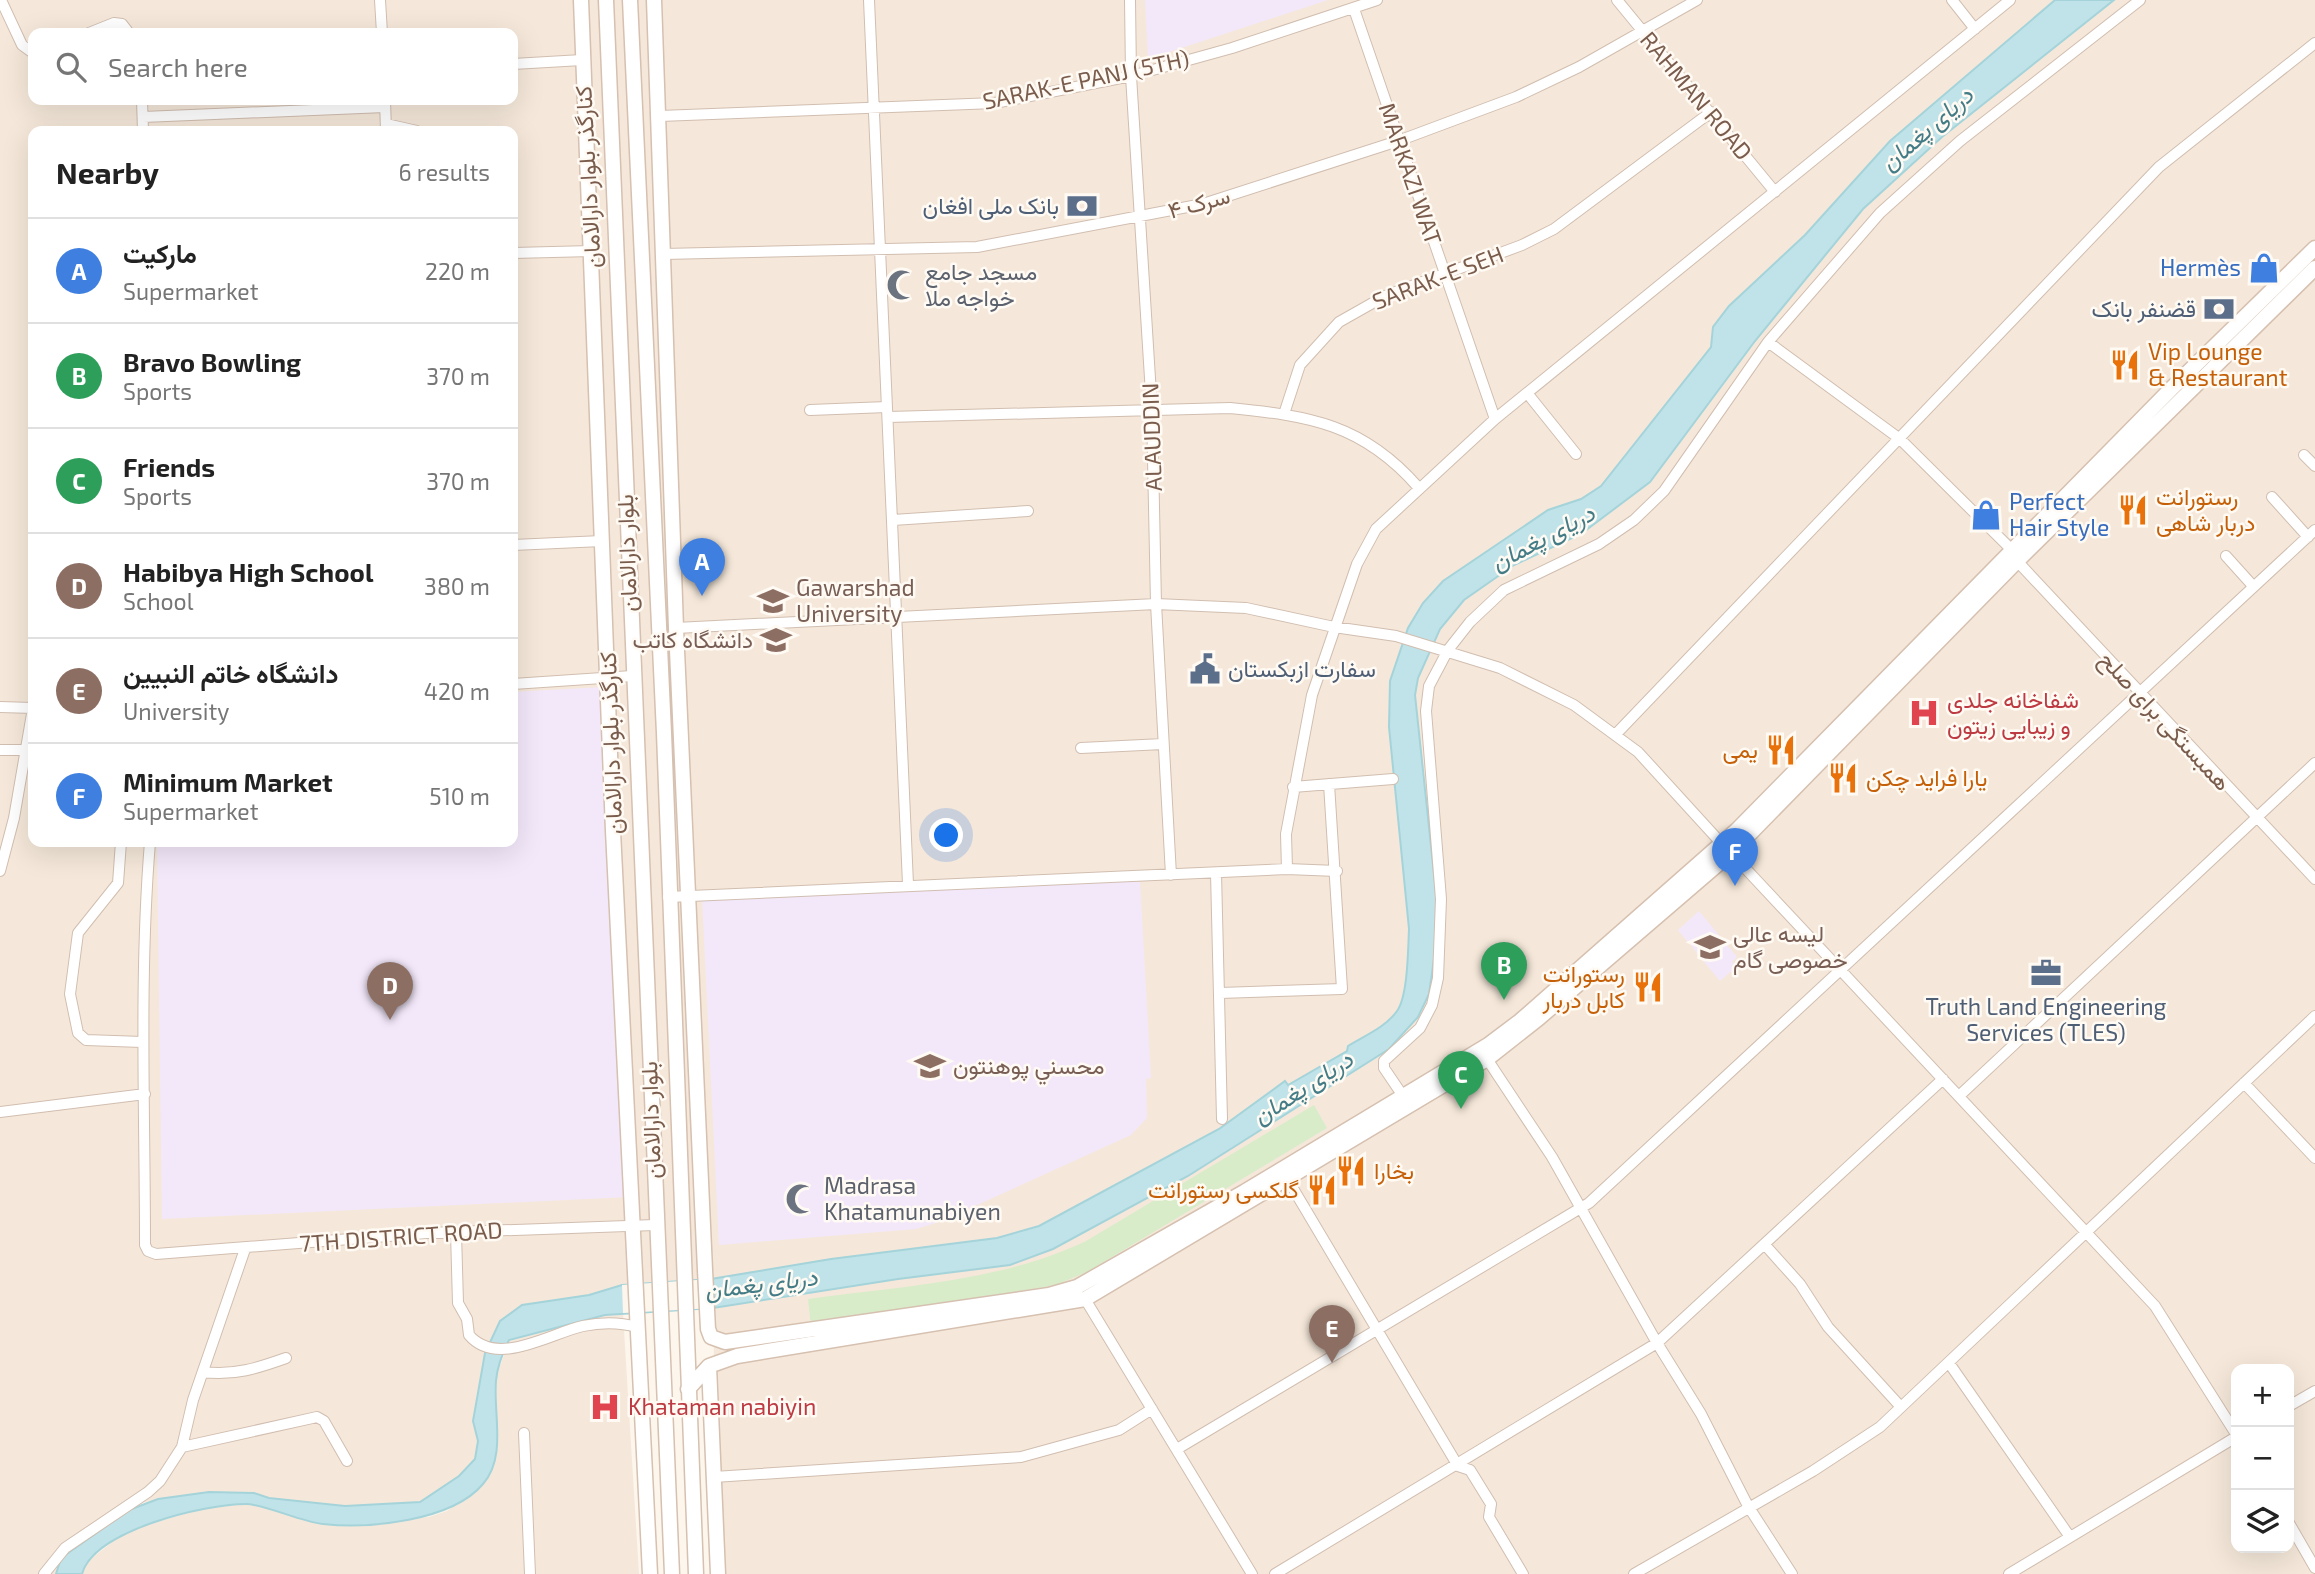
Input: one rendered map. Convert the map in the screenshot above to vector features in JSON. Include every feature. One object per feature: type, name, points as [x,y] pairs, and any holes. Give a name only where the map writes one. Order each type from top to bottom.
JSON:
[{"type":"main road","name":"کنارگذر بلوار دارالامان","points":[[581,0],[637,1320]]},
{"type":"main road","name":"بلوار دارالامان","points":[[606,0],[657,1275],[666,1428]]},
{"type":"main road","name":"بلوار دارالامان","points":[[630,0],[664,733],[688,1388]]},
{"type":"main road","points":[[654,0],[676,628],[702,1223],[709,1333],[717,1340],[725,1342],[1049,1295],[1077,1287],[1487,1059],[1539,1018],[1726,848],[2080,491],[2315,248]]},
{"type":"main road","points":[[2080,491],[2315,268]]},
{"type":"main road","points":[[664,733],[681,731]]},
{"type":"main road","points":[[696,1574],[688,1388],[709,1366],[749,1354],[1085,1299],[1288,1180],[1403,1096],[1488,1045],[1726,848]]},
{"type":"main road","points":[[652,1132],[678,1131]]},
{"type":"main road","points":[[682,1223],[702,1223]]},
{"type":"main road","points":[[637,1320],[650,1574]]},
{"type":"main road","points":[[709,1366],[718,1574]]},
{"type":"main road","points":[[672,1574],[666,1428],[690,1427]]},
{"type":"street","points":[[1,0],[22,45],[28,49]]},
{"type":"street","points":[[380,0],[382,28]]},
{"type":"street","points":[[869,0],[908,884]]},
{"type":"street","name":"ALAUDDIN","points":[[1130,0],[1131,76],[1152,410],[1156,604],[1171,874]]},
{"type":"street","name":"SARAK-E PANJ (5TH)","points":[[660,116],[995,103],[1131,76],[1231,48],[1377,0]]},
{"type":"street","name":"RAHMAN ROAD","points":[[1617,0],[1775,192]]},
{"type":"street","name":"سرک ۴","points":[[663,254],[978,247],[1203,204],[1398,141],[1516,97],[1697,0]]},
{"type":"street","points":[[1952,0],[1975,29]]},
{"type":"street","points":[[1287,869],[1286,834],[1312,695],[1357,564],[1376,529],[1418,487],[1527,393],[2010,0]]},
{"type":"street","points":[[1403,1096],[1383,1064],[1424,1022],[1432,1005],[1438,978],[1441,899],[1426,711],[1429,686],[1446,649],[1504,590],[1599,544],[1634,520],[1664,491],[1768,342],[1880,213],[1961,141],[2140,0]]},
{"type":"street","name":"MARKAZI WAT","points":[[1354,9],[1496,419]]},
{"type":"street","points":[[102,28],[114,23],[122,24],[125,28]]},
{"type":"street","points":[[1616,734],[2159,167],[2315,43]]},
{"type":"street","points":[[518,64],[582,60]]},
{"type":"street","points":[[142,105],[143,126]]},
{"type":"street","points":[[143,117],[350,105]]},
{"type":"street","points":[[385,105],[386,126]]},
{"type":"street","name":"SARAK-E SEH","points":[[1284,414],[1300,365],[1339,322],[1385,296],[1445,275],[1554,229],[1711,112]]},
{"type":"street","points":[[518,253],[592,251]]},
{"type":"street","name":"همبستگی برای صلح","points":[[1768,342],[1900,439],[2015,556],[2137,693],[2315,879]]},
{"type":"street","points":[[1527,393],[1576,454]]},
{"type":"street","points":[[810,411],[1230,408],[1284,414],[1363,438],[1398,464],[1418,487]]},
{"type":"street","points":[[2304,455],[2315,466]]},
{"type":"street","points":[[1177,1449],[1580,1210],[1842,971],[2311,533],[2272,497]]},
{"type":"street","points":[[893,520],[1028,510]]},
{"type":"street","points":[[518,545],[602,541]]},
{"type":"street","points":[[2226,556],[2253,586]]},
{"type":"street","points":[[676,628],[1156,604],[1246,608],[1334,627],[1396,636],[1446,649],[1530,681],[1574,705],[1638,752],[2155,1306],[2231,1427]]},
{"type":"street","points":[[518,684],[632,676]]},
{"type":"street","points":[[0,707],[28,708]]},
{"type":"street","points":[[0,871],[14,818],[28,743]]},
{"type":"street","points":[[1081,748],[1163,744]]},
{"type":"street","points":[[0,750],[27,750]]},
{"type":"street","points":[[1959,1096],[2315,763]]},
{"type":"street","points":[[1293,788],[1392,779]]},
{"type":"street","points":[[1220,993],[1342,989],[1337,871],[1329,784]]},
{"type":"street","points":[[0,821],[14,818]]},
{"type":"street","points":[[121,847],[118,883],[78,933],[70,994],[78,1032],[86,1041],[142,1042]]},
{"type":"street","points":[[0,1112],[145,1094],[142,1042],[143,928],[149,847]]},
{"type":"street","points":[[668,897],[908,884],[1287,869],[1337,871]]},
{"type":"street","points":[[1216,873],[1222,1119]]},
{"type":"street","points":[[1634,1574],[1861,1442],[1949,1363],[2315,1016]]},
{"type":"street","points":[[1487,1059],[1552,1157],[1657,1343],[1701,1414],[1748,1506],[1792,1574]]},
{"type":"street","points":[[1275,1574],[1458,1466],[1657,1343],[1766,1246],[1943,1079]]},
{"type":"street","points":[[2244,1083],[2315,1158]]},
{"type":"street","name":"7TH DISTRICT ROAD","points":[[145,1094],[145,1245],[148,1251],[156,1254],[456,1233],[655,1225]]},
{"type":"street","points":[[1288,1180],[1458,1466],[1470,1470],[1491,1504],[1489,1517],[1523,1574]]},
{"type":"street","points":[[456,1233],[458,1303],[467,1319],[469,1335],[488,1346],[507,1349],[583,1326],[637,1320]]},
{"type":"street","points":[[1766,1246],[1800,1284],[1828,1327],[1900,1406]]},
{"type":"street","points":[[44,1574],[65,1548],[160,1481],[182,1447],[203,1372],[245,1248]]},
{"type":"street","points":[[1085,1299],[1252,1574]]},
{"type":"street","points":[[203,1372],[225,1375],[241,1373],[286,1357]]},
{"type":"street","points":[[1949,1363],[2070,1537]]},
{"type":"street","points":[[2294,1403],[2315,1391]]},
{"type":"street","points":[[714,1477],[1021,1457],[1119,1430],[1152,1409]]},
{"type":"street","points":[[182,1447],[317,1416],[324,1421],[347,1461]]},
{"type":"street","points":[[524,1433],[530,1574]]},
{"type":"street","points":[[2009,1574],[2231,1438]]},
{"type":"street","points":[[2294,1532],[2315,1568]]},
{"type":"shaded area","points":[[0,0],[2315,0],[2315,1574],[718,1574],[713,1308],[622,1285],[589,1295],[522,1305],[492,1343],[477,1393],[473,1421],[478,1441],[475,1459],[459,1476],[420,1503],[345,1506],[269,1498],[254,1493],[209,1492],[158,1499],[142,1503],[61,1558],[56,1574],[0,1574]]},
{"type":"shaded area","points":[[1145,0],[1328,0],[1148,59]]},
{"type":"shaded area","points":[[603,687],[629,1197],[162,1219],[157,847],[518,847],[518,692]]},
{"type":"shaded area","name":"محسني پوهنتون","points":[[1084,882],[1140,882],[1151,1078],[1146,1079],[1147,1118],[1131,1135],[942,1221],[916,1229],[719,1245],[702,897],[920,891]]},
{"type":"shaded area","name":"لیسه عالی خصوصی گام","points":[[1699,911],[1737,957],[1732,962],[1736,967],[1720,981],[1678,930]]},
{"type":"shaded area","points":[[623,1313],[639,1574],[82,1574],[84,1564],[128,1530],[206,1508],[249,1504],[323,1524],[429,1517],[447,1511],[484,1484],[496,1377],[509,1341],[573,1321]]},
{"type":"green space","points":[[1314,1105],[1327,1128],[1087,1272],[1056,1285],[811,1327],[808,1299],[985,1274],[1053,1255],[1086,1241]]},
{"type":"water","name":"دریای پغمان","points":[[2055,0],[2114,0],[1942,137],[1863,209],[1755,341],[1650,482],[1581,534],[1514,565],[1464,600],[1440,629],[1418,678],[1415,695],[1438,912],[1434,959],[1429,994],[1418,1017],[1389,1049],[1188,1176],[1053,1249],[1010,1265],[898,1279],[713,1308],[605,1315],[509,1340],[496,1381],[495,1461],[483,1484],[469,1497],[451,1507],[409,1520],[342,1525],[314,1523],[254,1505],[228,1505],[179,1515],[128,1533],[107,1544],[91,1558],[82,1574],[56,1574],[61,1558],[129,1510],[158,1499],[209,1492],[254,1493],[269,1498],[345,1506],[420,1502],[459,1476],[475,1459],[478,1441],[473,1421],[485,1353],[500,1321],[522,1305],[589,1295],[622,1285],[711,1279],[831,1259],[997,1238],[1039,1226],[1219,1129],[1285,1081],[1288,1085],[1347,1051],[1348,1046],[1387,1022],[1401,1004],[1407,972],[1409,929],[1389,727],[1390,681],[1408,628],[1423,603],[1443,581],[1548,510],[1581,499],[1601,486],[1711,347],[1713,327],[1729,306],[1805,235],[1890,141]]},
{"type":"pier","points":[[711,1279],[713,1308],[623,1313],[622,1285]]},
{"type":"place","name":"بانک ملی افغان","points":[[1082,206]]},
{"type":"place","name":"Hermès","points":[[2264,268]]},
{"type":"place","name":"مسجد جامع خواجه ملا","points":[[902,285]]},
{"type":"place","name":"قضنفر بانک","points":[[2219,309]]},
{"type":"place","name":"Vip Lounge & Restaurant","points":[[2125,365]]},
{"type":"place","name":"رستورانت دربار شاهی","points":[[2133,510]]},
{"type":"place","name":"Perfect Hair Style","points":[[1986,515]]},
{"type":"place","name":"مارکیت","points":[[702,596]]},
{"type":"place","name":"Gawarshad University","points":[[773,601]]},
{"type":"place","name":"دانشگاه کاتب","points":[[776,640]]},
{"type":"place","name":"سفارت ازبکستان","points":[[1205,669]]},
{"type":"place","name":"شفاخانه جلدی و زیبایی زیتون","points":[[1924,713]]},
{"type":"place","name":"یمی","points":[[1781,750]]},
{"type":"place","name":"یارا فراید چکن","points":[[1843,778]]},
{"type":"place","name":"Minimum Market","points":[[1735,886]]},
{"type":"place","name":"لیسه عالی خصوصی گام","points":[[1710,947]]},
{"type":"place","name":"Truth Land Engineering Services (TLES)","points":[[2046,973]]},
{"type":"place","name":"رستورانت کابل دربار","points":[[1648,987]]},
{"type":"place","name":"Bravo Bowling","points":[[1504,1000]]},
{"type":"place","name":"Habibya High School","points":[[390,1020]]},
{"type":"place","name":"محسني پوهنتون","points":[[930,1066]]},
{"type":"place","name":"Friends","points":[[1461,1109]]},
{"type":"place","name":"بخارا","points":[[1351,1171]]},
{"type":"place","name":"گلکسی رستورانت","points":[[1322,1190]]},
{"type":"place","name":"Madrasa Khatamunabiyen","points":[[801,1199]]},
{"type":"place","name":"دانشگاه خاتم النبیین","points":[[1332,1363]]},
{"type":"place","name":"Khataman nabiyin","points":[[605,1407]]}]
